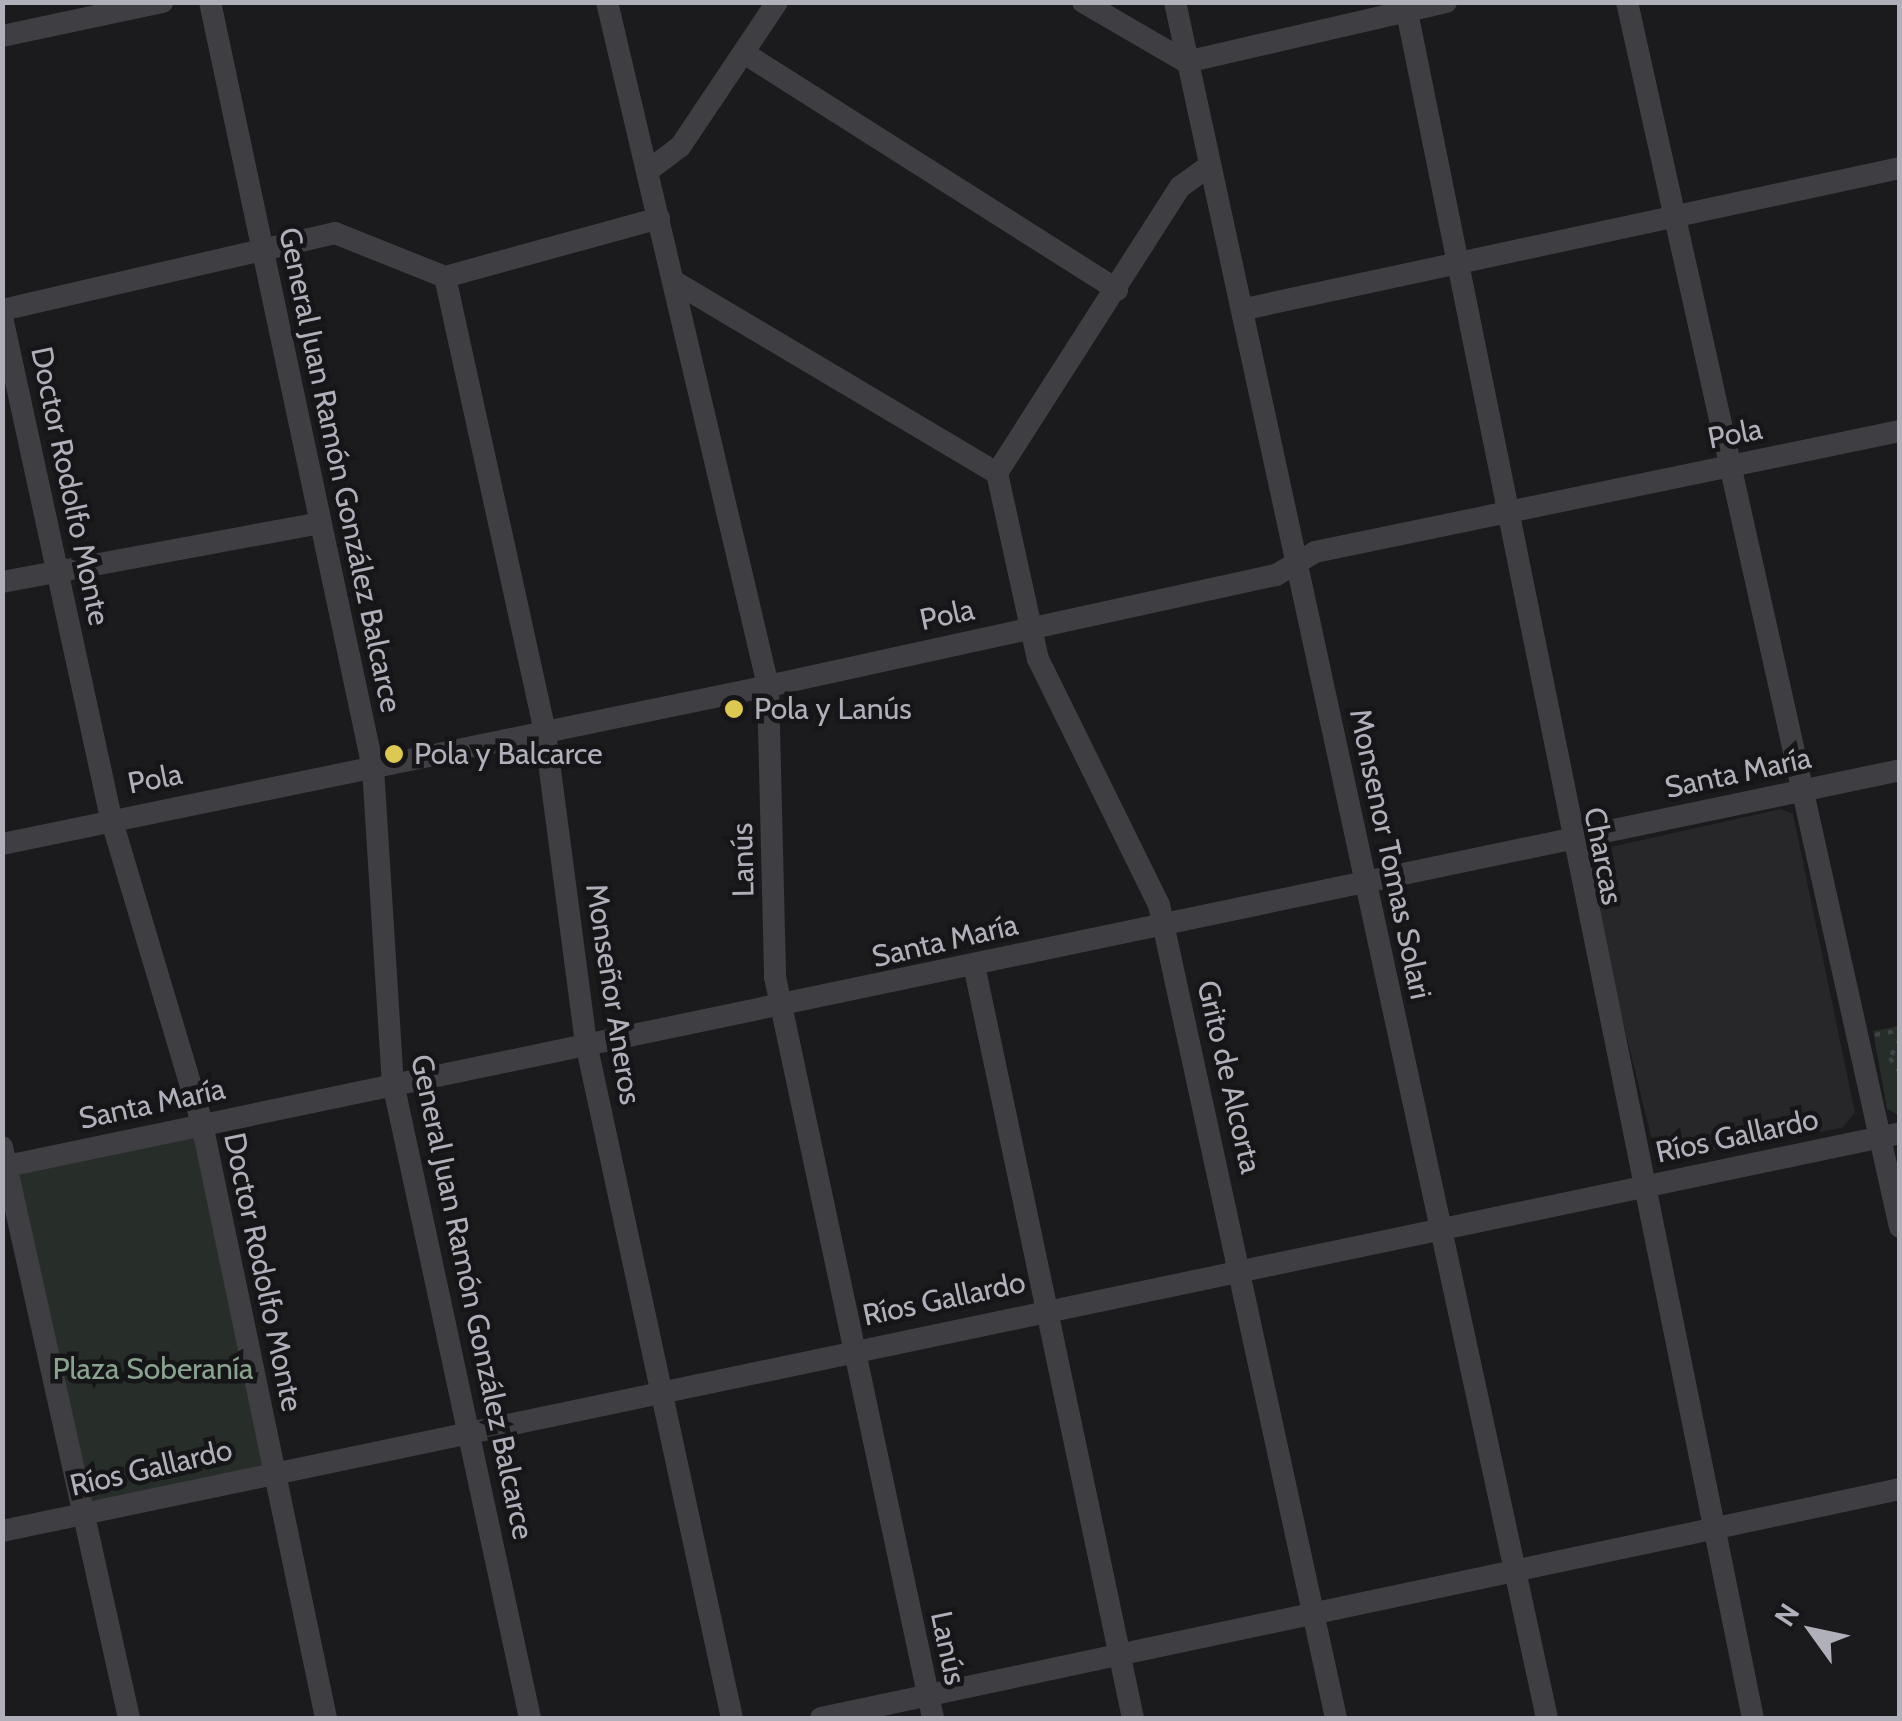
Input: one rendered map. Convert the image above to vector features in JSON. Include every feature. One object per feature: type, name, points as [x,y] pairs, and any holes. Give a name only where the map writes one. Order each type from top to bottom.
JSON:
[{"type":"street","points":[[2,36],[162,2]]},
{"type":"street","name":"General Juan Ramón González Balcarce","points":[[210,2],[373,768],[393,1083],[530,1718]]},
{"type":"street","name":"Lanús","points":[[607,2],[768,686],[781,1008],[930,1708]]},
{"type":"street","points":[[649,170],[680,147],[777,2]]},
{"type":"street","points":[[1082,2],[1186,62],[1406,7],[1446,2]]},
{"type":"street","name":"Monsenor Tomas Solari","points":[[1174,2],[1209,166],[1246,308],[1364,876],[1547,1718]]},
{"type":"street","points":[[1627,2],[1808,790],[1859,1038],[1890,1135],[1900,1227]]},
{"type":"street","name":"Charcas","points":[[1406,7],[1512,508],[1568,838],[1752,1718]]},
{"type":"street","points":[[744,53],[1117,290]]},
{"type":"street","points":[[675,282],[997,473],[1180,187],[1209,166]]},
{"type":"street","points":[[1246,308],[1900,168]]},
{"type":"street","points":[[2,314],[345,232],[445,277],[659,218]]},
{"type":"street","name":"Monseñor Aneros","points":[[445,277],[545,732],[586,1043],[732,1718]]},
{"type":"street","name":"Doctor Rodolfo Monte","points":[[2,314],[110,818],[202,1124],[326,1718]]},
{"type":"street","name":"Pola","points":[[2,844],[110,818],[768,686],[1299,563],[1512,508],[1900,431]]},
{"type":"street","name":"Grito de Alcorta","points":[[997,473],[1027,628],[1164,922],[1336,1718]]},
{"type":"street","points":[[2,582],[321,523]]},
{"type":"street","name":"Santa María","points":[[5,1160],[202,1124],[586,1043],[781,1008],[1364,876],[1900,770]]},
{"type":"street","points":[[974,965],[1133,1718]]},
{"type":"street","name":"Ríos Gallardo","points":[[2,1531],[274,1470],[468,1434],[852,1349],[1242,1272],[1439,1227],[1890,1135]]},
{"type":"street","points":[[5,1160],[129,1718]]},
{"type":"street","points":[[821,1718],[930,1708],[1120,1656],[1900,1489]]},
{"type":"path","points":[[1859,1038],[1900,1030]]},
{"type":"path","points":[[1900,1039],[1890,1058],[1900,1073]]},
{"type":"shaded area","points":[[1781,809],[1793,814],[1855,1113],[1842,1128],[1657,1160],[1584,864],[1593,851]]},
{"type":"green space","points":[[1900,1026],[1899,1115],[1887,1109],[1873,1031]]},
{"type":"green space","name":"Plaza Soberanía","points":[[202,1124],[276,1470],[84,1511],[10,1165]]},
{"type":"place","name":"Pola y Lanús","points":[[734,709]]},
{"type":"place","name":"Pola y Balcarce","points":[[394,754]]}]
